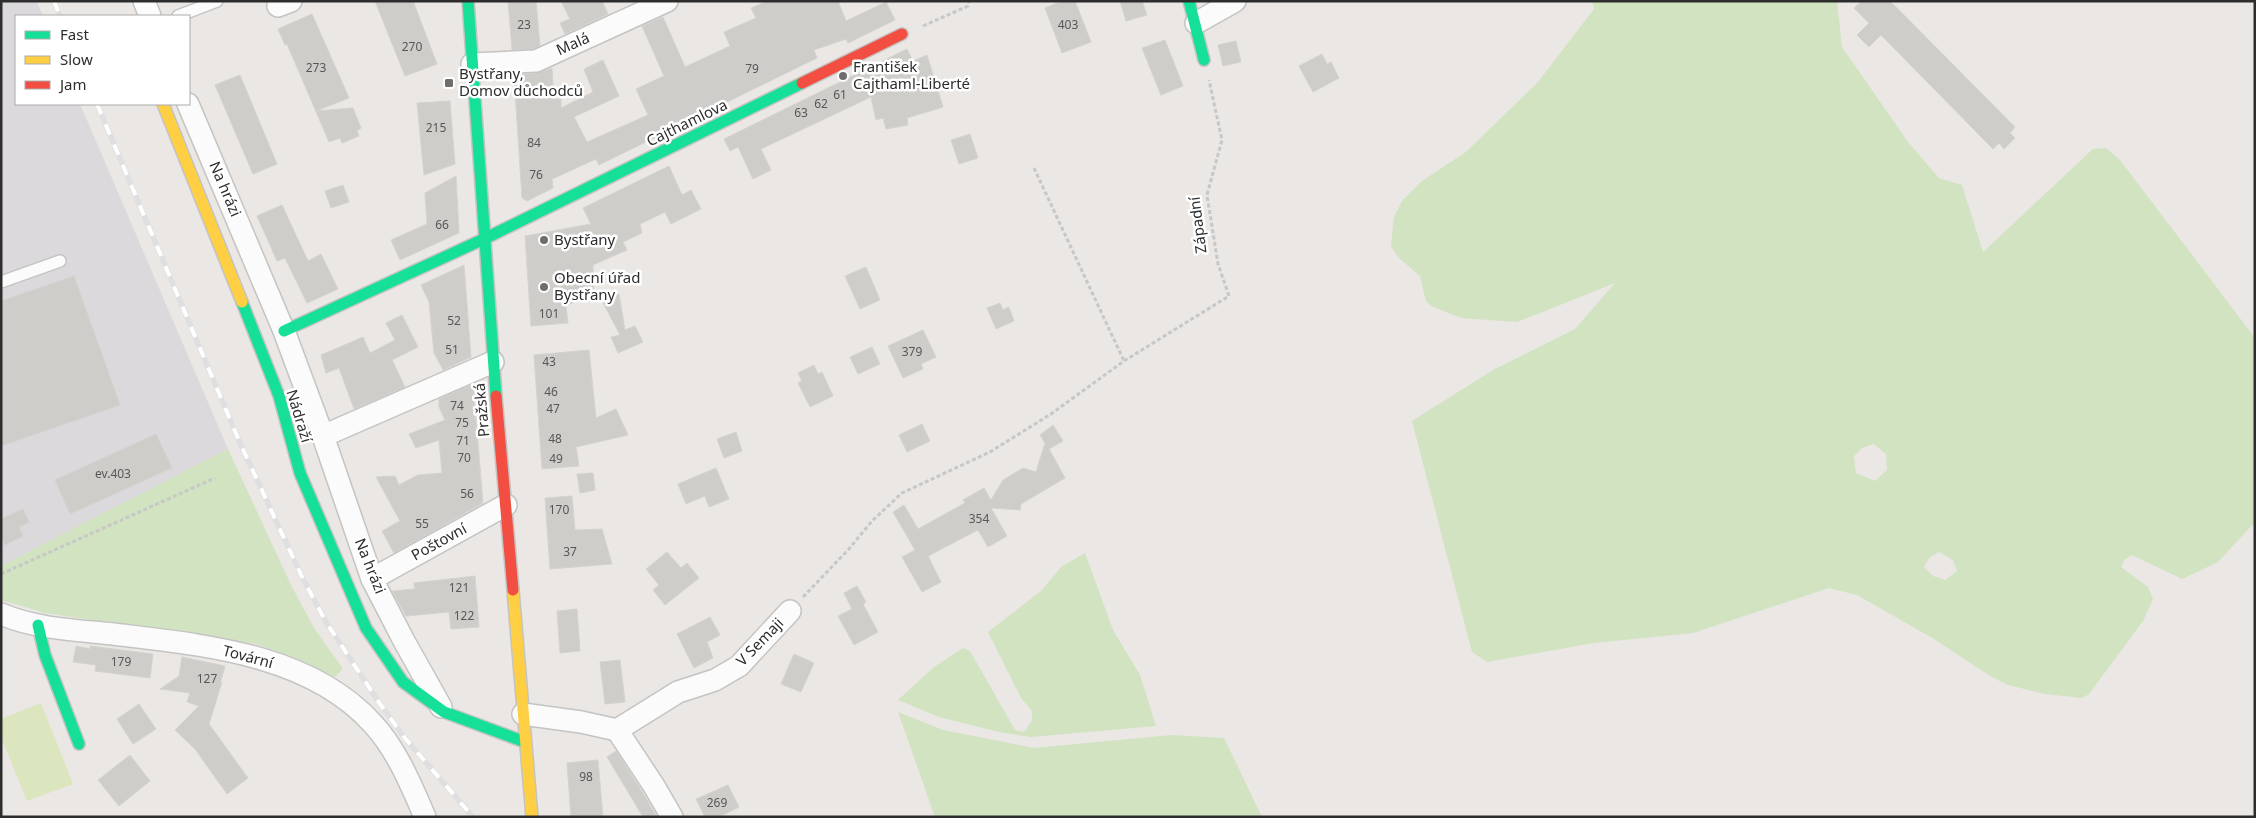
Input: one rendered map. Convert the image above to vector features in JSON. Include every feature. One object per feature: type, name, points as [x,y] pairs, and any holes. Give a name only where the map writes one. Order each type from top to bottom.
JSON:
[{"type":"street","points":[[144,1],[150,15]]},
{"type":"street","name":"Pražská","points":[[468,1],[486,238],[493,362],[532,817]]},
{"type":"street","name":"Malá","points":[[472,64],[536,61],[667,1]]},
{"type":"street","points":[[1189,1],[1204,60]]},
{"type":"street","points":[[1196,23],[1235,1]]},
{"type":"street","name":"Cajthamlova","points":[[486,238],[902,34]]},
{"type":"street","name":"Nádraží","points":[[163,105],[279,396],[300,473],[366,628],[403,682],[444,712]]},
{"type":"street","name":"Na hrázi","points":[[188,105],[284,331],[372,578],[404,641],[444,712]]},
{"type":"street","points":[[284,331],[486,238]]},
{"type":"street","points":[[323,436],[493,362]]},
{"type":"street","name":"Poštovní","points":[[372,578],[506,505]]},
{"type":"street","name":"V Semaji","points":[[617,730],[678,692],[715,680],[738,666],[790,611]]},
{"type":"street","name":"Tovární","points":[[1,614],[38,625],[240,653],[288,668],[310,678],[347,700],[374,725],[393,751],[425,817]]},
{"type":"street","points":[[38,625],[44,655],[79,744]]},
{"type":"street","points":[[444,712],[525,742]]},
{"type":"street","points":[[523,714],[617,730],[672,817]]},
{"type":"lane","points":[[181,15],[218,1]]},
{"type":"lane","points":[[1,282],[60,261]]},
{"type":"path","points":[[902,34],[968,6],[969,1]]},
{"type":"path","name":"Západní","points":[[1124,361],[1229,296],[1218,264],[1207,195],[1222,140],[1204,60]]},
{"type":"path","points":[[1034,168],[1124,361]]},
{"type":"path","name":"V Semaji","points":[[790,611],[848,550],[872,520],[902,493],[990,452],[1051,414],[1124,361]]},
{"type":"path","points":[[1,574],[215,478]]},
{"type":"shaded area","points":[[1,1],[36,1],[43,15],[15,15],[15,105],[80,105],[228,449],[1,566]]},
{"type":"green space","points":[[1592,1],[1837,1],[1842,47],[1908,142],[1939,178],[1962,185],[1983,252],[2093,149],[2106,148],[2120,160],[2255,338],[2255,522],[2218,562],[2182,579],[2132,555],[2124,560],[2121,567],[2148,587],[2153,599],[2143,621],[2089,694],[2082,698],[2045,694],[2008,685],[1990,676],[1934,639],[1857,595],[1829,588],[1693,633],[1594,643],[1487,662],[1472,652],[1412,421],[1493,370],[1575,329],[1615,283],[1517,322],[1461,318],[1431,306],[1426,301],[1420,276],[1398,257],[1391,246],[1394,217],[1402,201],[1422,181],[1466,152],[1538,82],[1594,9]],"holes":[[[1874,444],[1886,454],[1887,470],[1875,481],[1856,473],[1854,456],[1862,448]],[[1939,552],[1953,560],[1957,571],[1945,580],[1933,576],[1924,567],[1930,557]]]},
{"type":"green space","points":[[228,449],[291,585],[314,628],[343,669],[335,677],[300,660],[256,644],[45,613],[1,600],[1,566]]},
{"type":"green space","points":[[1085,553],[1113,630],[1140,675],[1156,726],[1031,737],[999,732],[939,717],[898,700],[934,667],[963,648],[970,651],[1015,730],[1024,732],[1032,721],[1032,711],[1021,698],[988,632],[1041,591],[1061,567]]},
{"type":"green space","points":[[41,703],[73,784],[27,801],[1,737],[1,719]]},
{"type":"green space","points":[[898,712],[943,730],[1034,748],[1172,735],[1224,738],[1262,817],[935,817]]},
{"type":"building","points":[[375,1],[413,1],[437,64],[405,76]]},
{"type":"building","points":[[508,1],[536,1],[540,46],[533,49],[512,50]]},
{"type":"building","points":[[561,1],[602,1],[608,14],[565,34],[560,23],[570,19]]},
{"type":"building","points":[[767,1],[838,1],[846,21],[886,2],[895,20],[848,43],[846,39],[814,50],[817,58],[599,165],[596,159],[552,179],[553,188],[527,201],[522,198],[514,75],[537,73],[552,68],[554,99],[561,99],[561,108],[593,92],[584,69],[603,60],[619,96],[574,117],[587,142],[648,115],[636,89],[664,76],[642,26],[663,17],[685,67],[730,46],[724,32],[756,18],[751,8]]},
{"type":"building","points":[[1062,1],[1075,1],[1091,42],[1062,53],[1045,8]]},
{"type":"building","points":[[1120,1],[1142,1],[1147,15],[1126,21]]},
{"type":"building","points":[[1862,1],[1890,1],[2015,127],[2010,133],[2015,138],[2004,149],[1999,143],[1993,149],[1881,35],[1869,47],[1857,35],[1869,23],[1854,8]]},
{"type":"building","points":[[312,14],[349,98],[316,111],[353,108],[361,128],[357,131],[359,136],[342,143],[340,138],[329,142],[287,44],[285,45],[278,29]]},
{"type":"building","points":[[1165,40],[1183,86],[1161,95],[1142,48]]},
{"type":"building","points":[[1236,41],[1241,62],[1223,66],[1218,45]]},
{"type":"building","points":[[907,49],[913,61],[927,55],[943,107],[907,118],[908,125],[886,129],[883,118],[876,120],[871,97],[761,149],[771,170],[753,179],[738,147],[730,151],[724,139]]},
{"type":"building","points":[[1322,54],[1327,64],[1331,62],[1339,78],[1313,92],[1299,66]]},
{"type":"building","points":[[240,75],[277,164],[253,174],[215,85]]},
{"type":"building","points":[[450,101],[455,164],[424,175],[417,103]]},
{"type":"building","points":[[970,134],[978,158],[959,164],[951,140]]},
{"type":"building","points":[[669,166],[682,195],[691,190],[701,209],[671,224],[665,212],[640,224],[642,233],[623,242],[627,250],[593,265],[594,293],[566,306],[568,323],[531,326],[525,236],[591,224],[583,208]]},
{"type":"building","points":[[456,176],[459,233],[400,260],[391,240],[427,224],[425,193]]},
{"type":"building","points":[[343,185],[349,202],[331,208],[325,191]]},
{"type":"building","points":[[282,205],[308,261],[321,254],[338,289],[307,303],[285,258],[277,261],[257,216]]},
{"type":"building","points":[[464,265],[471,357],[443,370],[434,353],[429,302],[421,285]]},
{"type":"building","points":[[866,267],[880,300],[860,309],[845,276]]},
{"type":"building","points":[[74,276],[120,405],[1,446],[1,301]]},
{"type":"building","points":[[619,294],[625,330],[635,326],[643,342],[618,353],[611,337],[620,335],[600,297]]},
{"type":"building","points":[[1000,303],[1003,310],[1009,307],[1014,321],[996,329],[987,308]]},
{"type":"building","points":[[402,315],[418,347],[392,360],[405,387],[354,409],[339,368],[326,373],[321,355],[363,337],[370,353],[395,340],[386,323]]},
{"type":"building","points":[[923,330],[936,357],[921,364],[923,369],[903,378],[888,346]]},
{"type":"building","points":[[872,347],[880,364],[858,374],[850,357]]},
{"type":"building","points":[[589,350],[596,418],[616,409],[628,435],[576,447],[579,466],[542,469],[534,355]]},
{"type":"building","points":[[814,365],[818,374],[822,372],[833,396],[810,407],[798,383],[802,381],[798,373]]},
{"type":"building","points":[[473,384],[483,503],[394,553],[382,531],[400,521],[376,477],[395,476],[399,485],[418,475],[442,473],[439,440],[416,448],[409,434],[445,420],[439,407],[439,399]]},
{"type":"building","points":[[922,424],[930,441],[907,452],[899,435]]},
{"type":"building","points":[[1053,425],[1063,441],[1049,449],[1065,478],[1021,504],[1020,510],[991,508],[1007,536],[988,547],[978,530],[928,556],[941,582],[922,592],[902,557],[915,550],[893,512],[904,505],[918,529],[965,503],[963,500],[984,488],[991,500],[1003,480],[1023,468],[1036,472],[1045,443],[1040,435]]},
{"type":"building","points":[[736,432],[742,451],[724,458],[717,439]]},
{"type":"building","points":[[156,434],[172,468],[70,514],[55,480]]},
{"type":"building","points":[[716,468],[729,499],[709,507],[705,496],[686,504],[678,484]]},
{"type":"building","points":[[593,473],[595,490],[580,493],[577,474]]},
{"type":"building","points":[[572,496],[575,530],[602,529],[612,564],[550,569],[545,498]]},
{"type":"building","points":[[23,509],[29,522],[19,527],[23,536],[5,545],[1,537],[1,519]]},
{"type":"building","points":[[667,552],[681,568],[687,563],[699,578],[665,605],[653,590],[659,585],[646,569]]},
{"type":"building","points":[[475,576],[479,627],[451,629],[449,612],[406,616],[392,591],[415,589],[414,583]]},
{"type":"building","points":[[857,586],[866,602],[863,604],[878,632],[854,645],[838,616],[852,609],[844,593]]},
{"type":"building","points":[[577,609],[580,651],[560,653],[557,611]]},
{"type":"building","points":[[710,617],[720,635],[707,642],[713,658],[694,668],[677,634]]},
{"type":"building","points":[[76,646],[90,649],[90,646],[153,654],[150,678],[95,671],[96,665],[73,662]]},
{"type":"building","points":[[794,654],[814,663],[801,692],[781,684]]},
{"type":"building","points":[[182,657],[225,666],[209,724],[248,778],[227,794],[195,749],[175,730],[199,706],[187,702],[190,693],[160,689],[179,676]]},
{"type":"building","points":[[620,660],[625,702],[605,704],[600,662]]},
{"type":"building","points":[[139,704],[156,729],[133,744],[117,719]]},
{"type":"building","points":[[616,751],[657,817],[643,817],[607,757]]},
{"type":"building","points":[[130,755],[150,781],[119,806],[98,780]]},
{"type":"building","points":[[598,760],[603,817],[571,817],[567,763]]},
{"type":"building","points":[[728,785],[739,807],[719,817],[705,817],[696,799]]},
{"type":"railway","points":[[54,1],[60,15]]},
{"type":"railway","points":[[97,105],[240,443],[303,579],[326,622],[378,701],[404,737],[473,817]]},
{"type":"traffic: fast","points":[[468,1],[496,396]]},
{"type":"traffic: fast","points":[[1189,1],[1204,60]]},
{"type":"traffic: fast","points":[[284,331],[486,238],[802,83]]},
{"type":"traffic: fast","points":[[242,302],[279,396],[300,473],[366,628],[403,682],[444,712],[525,742]]},
{"type":"traffic: fast","points":[[38,625],[45,655],[79,744]]},
{"type":"traffic: slow","points":[[163,105],[242,302]]},
{"type":"traffic: slow","points":[[513,590],[532,817]]},
{"type":"traffic: jam","points":[[802,83],[902,34]]},
{"type":"traffic: jam","points":[[496,396],[513,590]]},
{"type":"place","name":"František Cajthaml-Liberté","points":[[843,76]]},
{"type":"place","name":"Bystřany, Domov důchodců","points":[[449,83]]},
{"type":"place","name":"Bystřany","points":[[544,240]]},
{"type":"place","name":"Obecní úřad Bystřany","points":[[544,287]]}]
